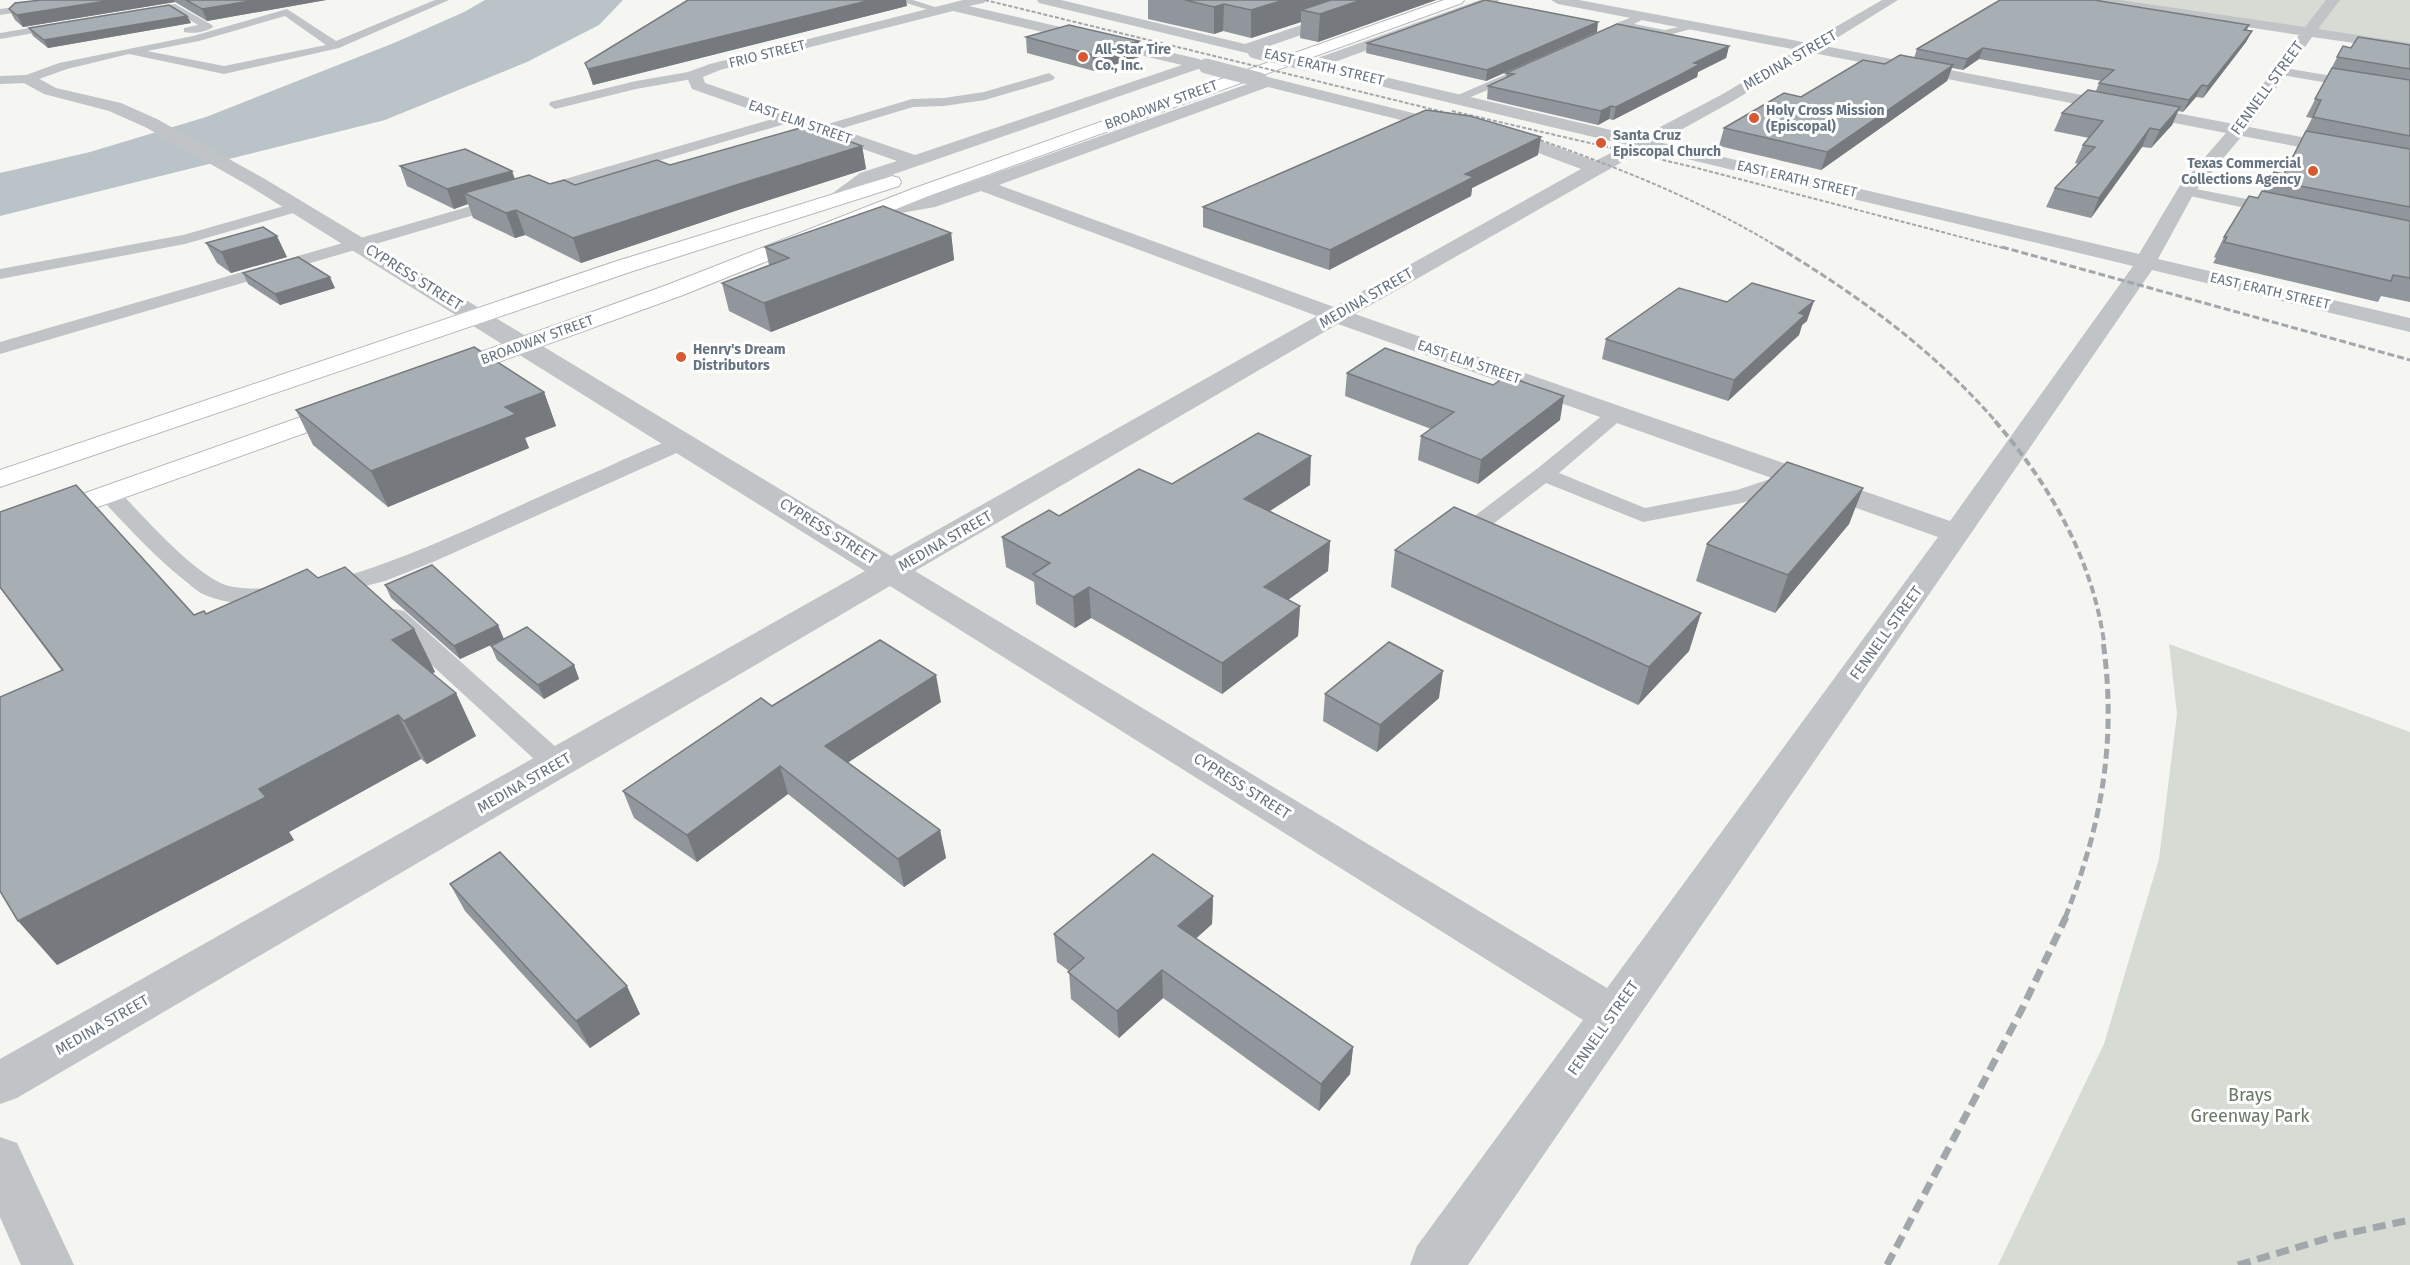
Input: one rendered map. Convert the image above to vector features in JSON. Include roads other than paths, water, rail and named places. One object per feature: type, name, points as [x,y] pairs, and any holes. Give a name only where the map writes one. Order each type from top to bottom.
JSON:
[{"type":"main road","name":"BROADWAY STREET","points":[[0,479],[695,243],[963,159],[1420,0]]},
{"type":"main road","name":"BROADWAY STREET","points":[[423,381],[696,282],[867,213],[1009,160],[1457,0]]},
{"type":"main road","points":[[0,533],[367,401]]},
{"type":"street","name":"FRIO STREET","points":[[694,75],[715,67],[979,0]]},
{"type":"street","name":"EAST ERATH STREET","points":[[1044,0],[2410,325]]},
{"type":"street","points":[[1250,50],[1388,0]]},
{"type":"street","points":[[1309,64],[1492,0]]},
{"type":"street","points":[[1558,0],[2410,163]]},
{"type":"street","name":"MEDINA STREET","points":[[0,1083],[1336,315],[1596,168],[1645,144],[1891,0]]},
{"type":"street","points":[[2093,0],[2410,47]]},
{"type":"street","name":"FENNELL STREET","points":[[1436,1265],[1957,534],[2146,262],[2186,191],[2238,130],[2333,0]]},
{"type":"street","name":"EAST ERATH STREET","points":[[946,8],[1202,65],[1433,123],[1469,126],[1521,140],[1596,168]]},
{"type":"street","name":"BROADWAY STREET","points":[[837,199],[867,177],[913,160],[1202,65]]},
{"type":"street","name":"EAST ELM STREET","points":[[694,75],[698,86],[913,160]]},
{"type":"street","name":"CYPRESS STREET","points":[[28,79],[50,91],[115,107],[152,123],[299,207],[1612,1015]]},
{"type":"street","name":"BROADWAY STREET","points":[[867,213],[935,201],[1263,81]]},
{"type":"street","name":"EAST ELM STREET","points":[[982,185],[1336,315],[1957,534]]},
{"type":"street","points":[[0,1160],[48,1265]]},
{"type":"lane","points":[[129,51],[224,70],[335,46],[444,0]]},
{"type":"lane","points":[[901,0],[946,8]]},
{"type":"lane","points":[[104,44],[208,27],[175,7],[128,15]]},
{"type":"lane","points":[[0,12],[21,8],[0,27]]},
{"type":"lane","points":[[0,80],[28,79],[63,66],[195,39],[287,12],[335,46]]},
{"type":"lane","points":[[1580,46],[1642,16]]},
{"type":"lane","points":[[0,36],[82,22]]},
{"type":"lane","points":[[1621,25],[1665,33],[1697,26]]},
{"type":"lane","points":[[1457,98],[1539,64]]},
{"type":"lane","points":[[9,67],[28,79]]},
{"type":"lane","points":[[2279,71],[2410,93]]},
{"type":"lane","name":"FRIO STREET","points":[[555,105],[636,85],[694,75]]},
{"type":"lane","points":[[823,130],[912,103],[944,102],[985,96],[1049,77]]},
{"type":"lane","points":[[0,348],[790,118]]},
{"type":"lane","points":[[2186,191],[2298,214]]},
{"type":"lane","points":[[0,274],[185,239],[299,207]]},
{"type":"lane","points":[[1476,526],[1546,473],[1616,414]]},
{"type":"lane","points":[[109,494],[170,557],[210,588],[229,594],[252,596],[303,593],[356,583],[414,562],[683,443]]},
{"type":"lane","points":[[1546,473],[1552,478],[1643,515],[1742,496],[1797,477]]},
{"type":"lane","points":[[356,583],[557,764]]},
{"type":"railway","points":[[985,0],[1460,116]]},
{"type":"railway","points":[[1452,111],[1693,167],[2007,249]]},
{"type":"railway","points":[[1523,134],[1655,184],[1719,214],[1781,249]]},
{"type":"railway","points":[[1778,247],[1838,285],[1895,326],[1948,372],[1997,423]]},
{"type":"railway","points":[[2002,247],[2410,360]]},
{"type":"railway","points":[[1995,421],[2034,471],[2066,524],[2090,581],[2104,642]]},
{"type":"railway","points":[[2065,918],[2089,849],[2103,782],[2108,713],[2103,641]]},
{"type":"railway","points":[[1887,1265],[2022,1009],[2066,917]]},
{"type":"railway","points":[[2238,1265],[2335,1236],[2410,1220]]},
{"type":"place","name":"All-Star Tire Co., Inc.","points":[[1083,57]]},
{"type":"place","name":"Holy Cross Mission (Episcopal)","points":[[1754,118]]},
{"type":"place","name":"Santa Cruz Episcopal Church","points":[[1601,143]]},
{"type":"place","name":"Texas Commercial Collections Agency","points":[[2313,171]]},
{"type":"place","name":"Henry's Dream Distributors","points":[[681,357]]},
{"type":"park label","name":"Brays Greenway Park","points":[[2250,1105]]}]
